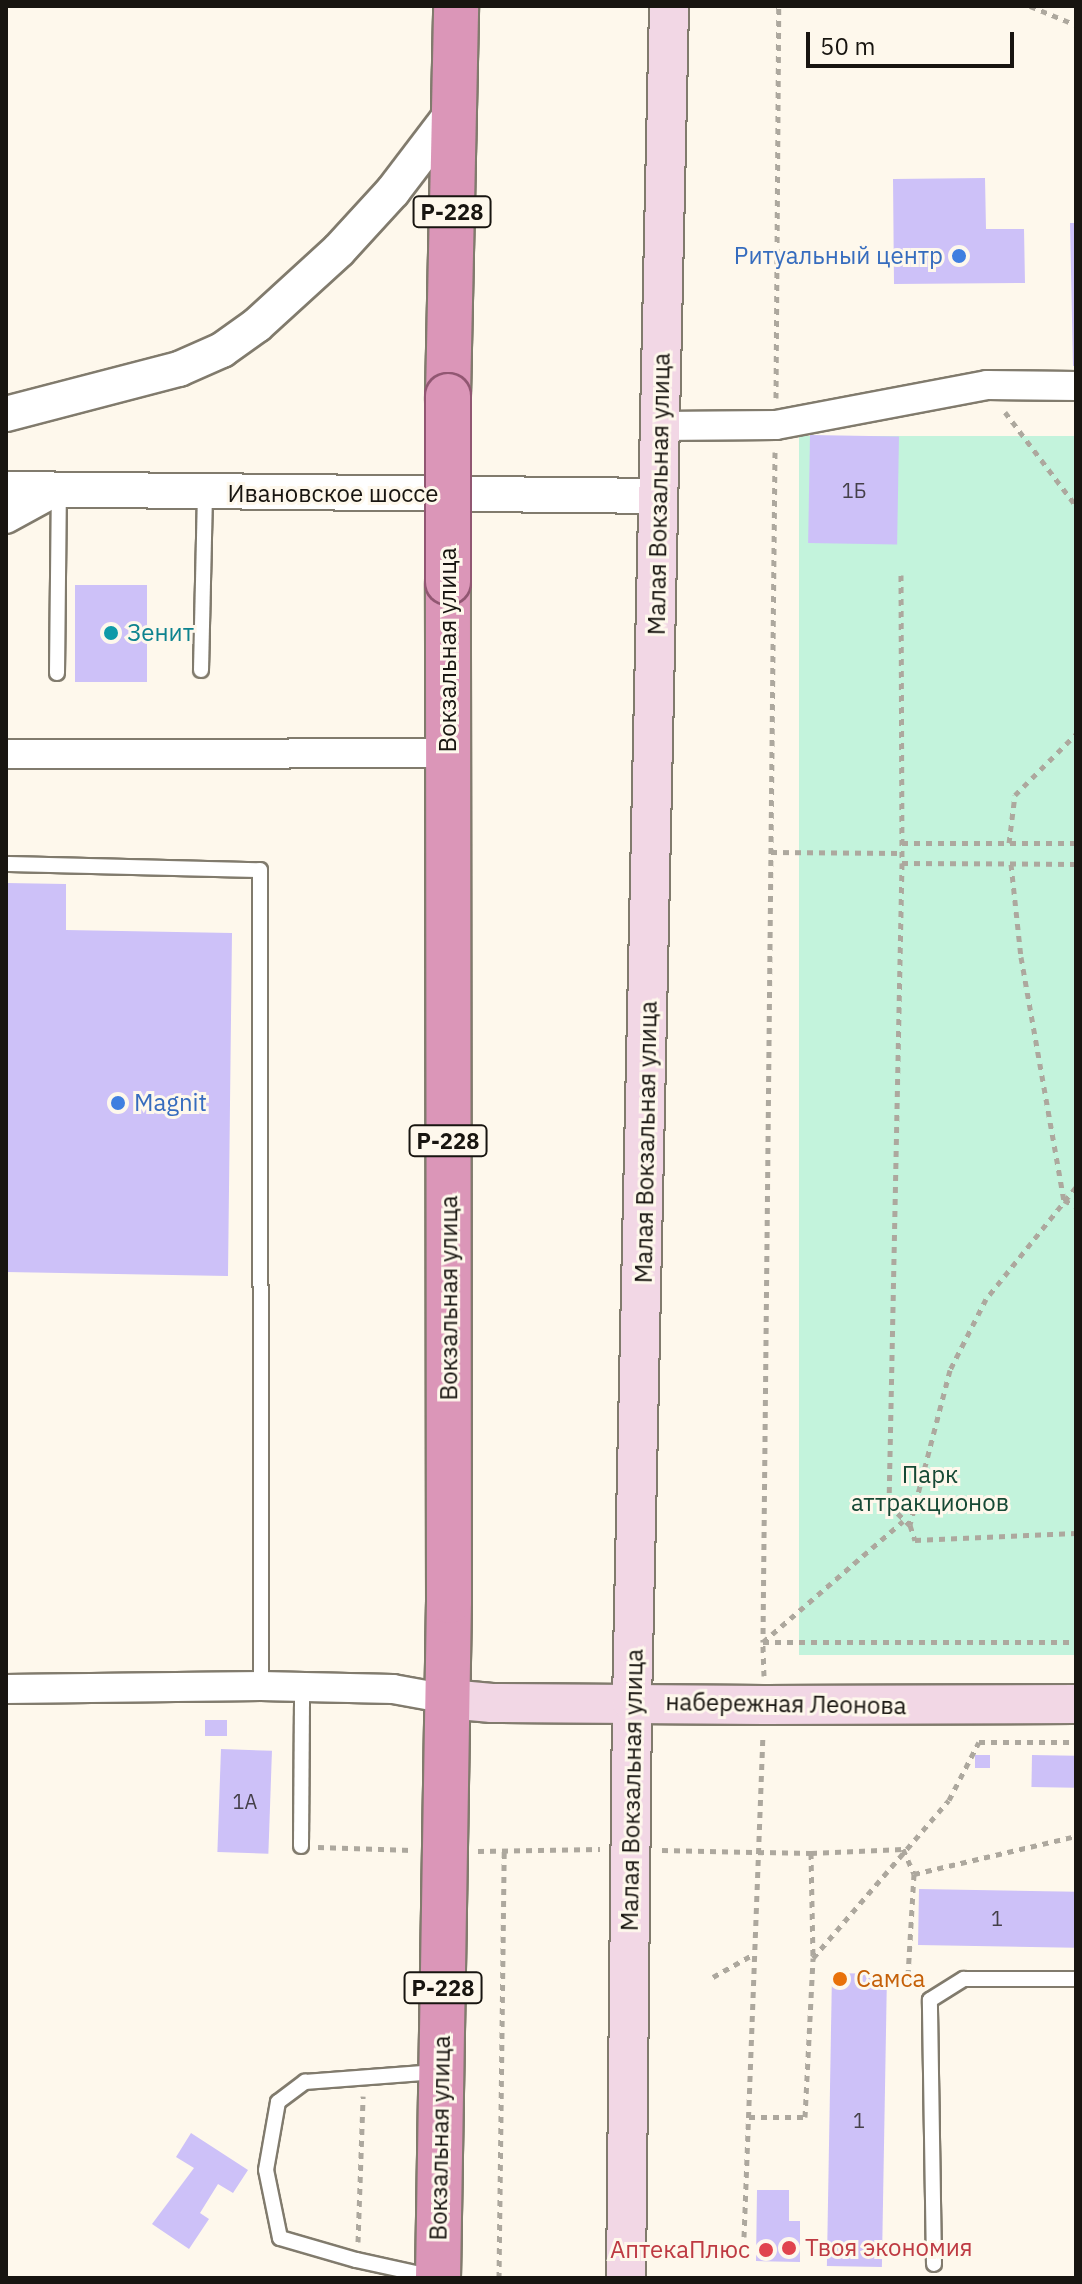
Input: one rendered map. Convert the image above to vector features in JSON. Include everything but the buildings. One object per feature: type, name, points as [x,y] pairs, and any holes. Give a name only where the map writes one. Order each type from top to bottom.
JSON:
[{"type":"highway","name":"Вокзальная улица","points":[[438,2278],[448,1699],[448,396],[456,18]]},
{"type":"main road","name":"Малая Вокзальная улица","points":[[626,2278],[632,1702],[669,6]]},
{"type":"main road","name":"набережная Леонова","points":[[448,1699],[492,1703],[1076,1704]]},
{"type":"street","points":[[6,414],[179,369],[222,350],[257,325],[339,250],[393,191],[454,111]]},
{"type":"street","points":[[660,426],[776,425],[987,385],[1076,386]]},
{"type":"street","name":"Ивановское шоссе","points":[[6,489],[660,496]]},
{"type":"street","points":[[6,519],[59,490]]},
{"type":"street","points":[[6,754],[448,753]]},
{"type":"street","points":[[6,1689],[261,1686],[393,1689],[448,1699]]},
{"type":"lane","points":[[57,673],[59,490]]},
{"type":"lane","points":[[201,670],[205,493]]},
{"type":"lane","points":[[6,864],[260,870],[261,1686]]},
{"type":"lane","points":[[301,1846],[302,1687]]},
{"type":"lane","points":[[934,2264],[930,2000],[964,1979],[1076,1979]]},
{"type":"lane","points":[[438,2278],[356,2260],[280,2238],[266,2170],[278,2102],[305,2082],[441,2072]]},
{"type":"path","points":[[744,2237],[764,1705],[779,6]]},
{"type":"path","points":[[1030,6],[1076,25]]},
{"type":"path","points":[[987,385],[1076,506]]},
{"type":"path","points":[[901,575],[902,863],[889,1505],[910,1525]]},
{"type":"path","points":[[1009,843],[1015,795],[1076,734]]},
{"type":"path","points":[[902,843],[1076,843]]},
{"type":"path","points":[[771,852],[902,853]]},
{"type":"path","points":[[902,863],[1076,864]]},
{"type":"path","points":[[1011,864],[1021,957],[1064,1200]]},
{"type":"path","points":[[1076,1187],[986,1299],[950,1370],[910,1525],[915,1540],[1076,1533]]},
{"type":"path","points":[[1064,1200],[1076,1206]]},
{"type":"path","points":[[763,1642],[903,1521]]},
{"type":"path","points":[[763,1642],[1076,1642]]},
{"type":"path","points":[[813,1958],[903,1849],[949,1800],[979,1742],[1076,1742]]},
{"type":"path","points":[[914,1874],[1076,1836]]},
{"type":"path","points":[[630,1849],[811,1853],[903,1849]]},
{"type":"path","points":[[903,1849],[914,1874],[908,1976],[930,2000]]},
{"type":"path","points":[[499,2278],[504,1850]]},
{"type":"path","points":[[749,2117],[805,2117],[813,1958],[811,1853]]},
{"type":"path","points":[[713,1977],[755,1953]]},
{"type":"path","points":[[356,2078],[363,2097],[356,2260]]},
{"type":"green space","name":"Парк аттракционов","points":[[799,436],[1076,436],[1076,1655],[799,1655]]},
{"type":"place","name":"Ритуальный центр","points":[[959,256]]},
{"type":"place","name":"Зенит","points":[[111,633]]},
{"type":"place","name":"Magnit","points":[[118,1103]]},
{"type":"place","name":"Самса","points":[[840,1979]]},
{"type":"place","name":"Твоя экономия","points":[[789,2248]]},
{"type":"place","name":"АптекаПлюс","points":[[766,2250]]}]
